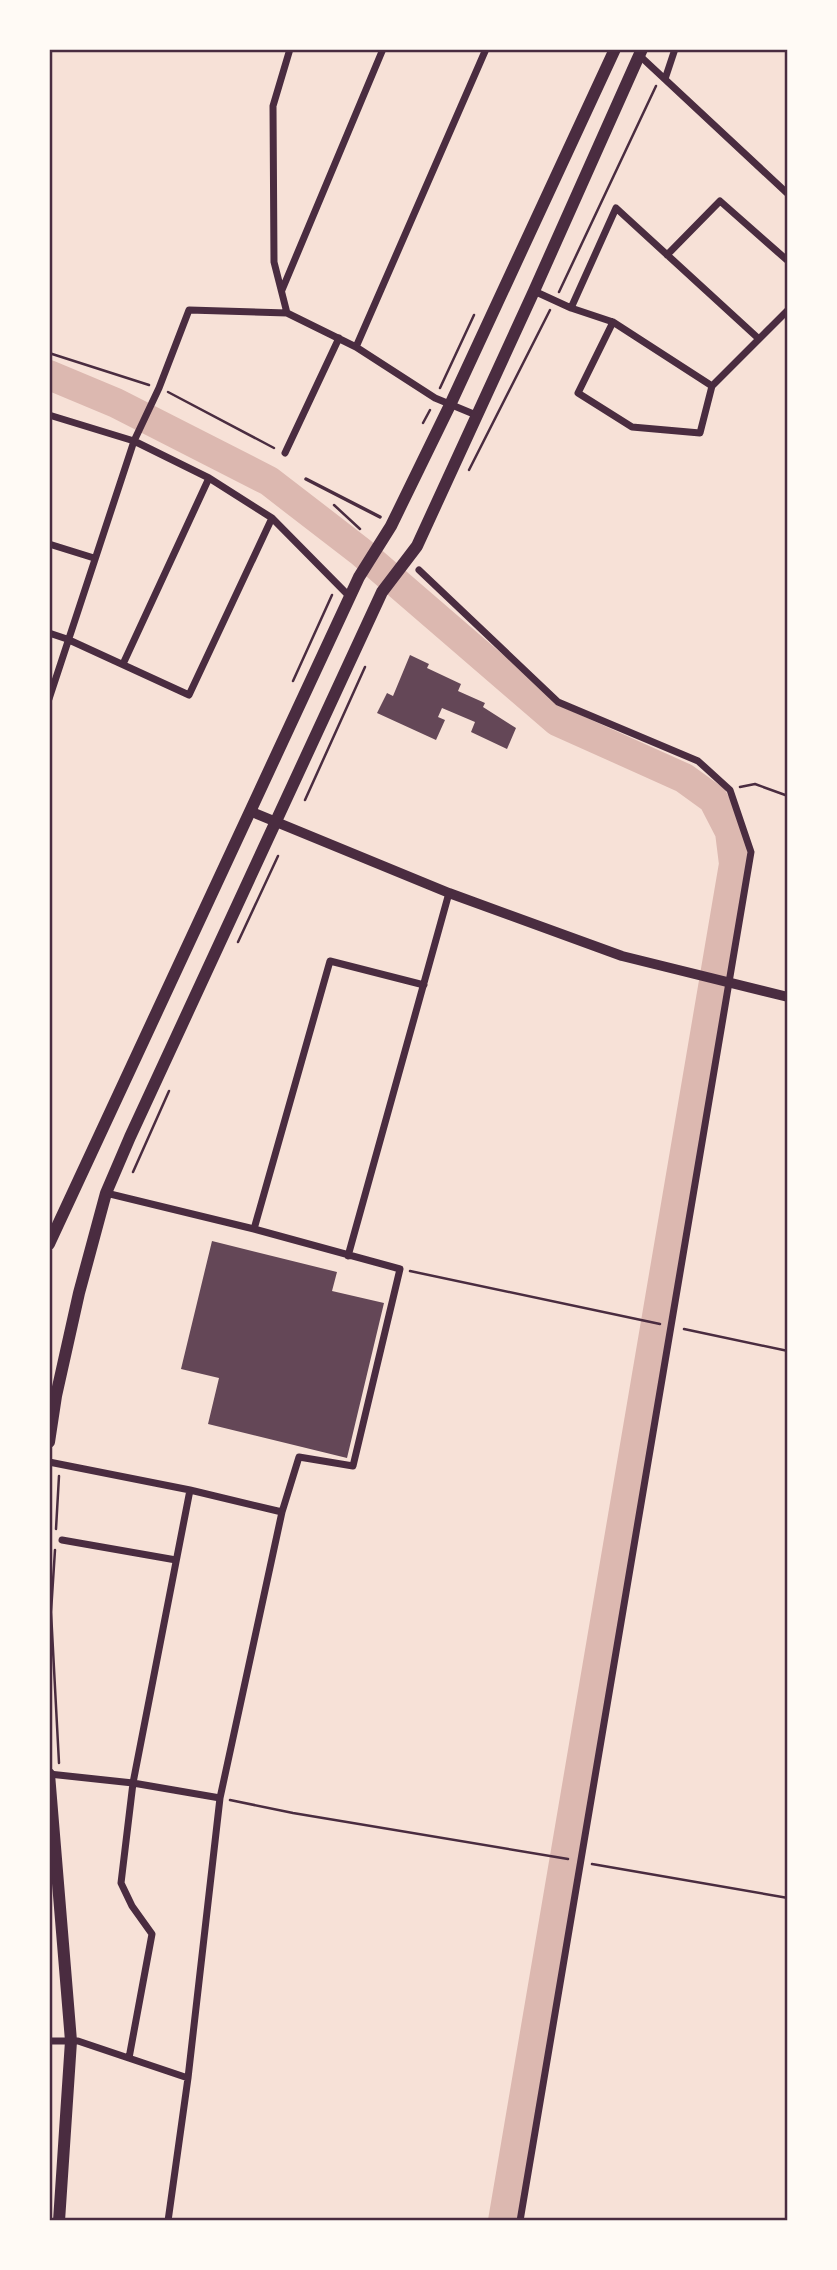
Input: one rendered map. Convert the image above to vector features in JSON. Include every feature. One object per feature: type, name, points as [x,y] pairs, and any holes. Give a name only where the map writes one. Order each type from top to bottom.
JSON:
[{"type":"highway","points":[[49,1244],[359,577],[391,526],[450,405],[615,49]]},
{"type":"highway","points":[[49,1442],[79,1293],[106,1193],[158,1073],[382,592],[417,546],[641,52]]},
{"type":"highway","points":[[53,1775],[71,2041],[59,2221]]},
{"type":"main road","points":[[252,812],[449,892],[622,956],[788,997]]},
{"type":"street","points":[[287,313],[274,262],[273,106],[290,49]]},
{"type":"street","points":[[282,292],[383,49]]},
{"type":"street","points":[[356,347],[486,49]]},
{"type":"street","points":[[665,79],[675,49]]},
{"type":"street","points":[[641,52],[655,73],[665,79],[788,194]]},
{"type":"street","points":[[667,255],[720,201],[788,261]]},
{"type":"street","points":[[571,308],[615,208],[759,339]]},
{"type":"street","points":[[534,291],[571,308],[613,322],[712,386]]},
{"type":"street","points":[[49,699],[136,437],[159,388],[188,310],[287,313],[356,347],[450,405],[477,415]]},
{"type":"street","points":[[613,322],[578,393],[632,427],[700,433],[712,386],[788,310]]},
{"type":"street","points":[[285,453],[339,338]]},
{"type":"street","points":[[49,415],[136,437],[209,478],[272,518],[350,597]]},
{"type":"street","points":[[123,664],[209,478]]},
{"type":"street","points":[[49,633],[68,639],[188,695],[272,518]]},
{"type":"street","points":[[49,544],[94,558]]},
{"type":"street","points":[[419,570],[558,702],[698,761],[730,790],[751,852],[726,982],[672,1326],[520,2221]]},
{"type":"street","points":[[348,1256],[449,892]]},
{"type":"street","points":[[254,1229],[330,961],[424,985]]},
{"type":"street","points":[[106,1193],[254,1229],[400,1269],[353,1466],[299,1457],[282,1512],[220,1798],[188,2078],[168,2221]]},
{"type":"street","points":[[49,1462],[190,1490],[282,1512]]},
{"type":"street","points":[[129,2058],[152,1934],[132,1906],[121,1883],[132,1783],[190,1490]]},
{"type":"street","points":[[58,1542],[176,1560]]},
{"type":"street","points":[[53,1775],[132,1783],[220,1798]]},
{"type":"street","points":[[49,2041],[71,2041],[188,2078]]},
{"type":"lane","points":[[306,480],[321,485],[380,517]]},
{"type":"path","points":[[49,353],[159,388],[285,453]]},
{"type":"path","points":[[305,800],[366,663]]},
{"type":"path","points":[[730,790],[755,784],[788,796]]},
{"type":"path","points":[[237,944],[278,856]]},
{"type":"path","points":[[131,1174],[170,1090]]},
{"type":"path","points":[[400,1269],[643,1320]]},
{"type":"path","points":[[672,1326],[788,1351]]},
{"type":"path","points":[[56,1531],[60,1463]]},
{"type":"path","points":[[53,1775],[51,1612],[58,1542]]},
{"type":"path","points":[[220,1798],[293,1813],[788,1898]]},
{"type":"building","points":[[410,655],[429,664],[427,668],[461,684],[458,691],[485,703],[483,707],[516,728],[507,749],[471,732],[475,722],[442,708],[438,717],[445,720],[436,740],[377,713],[387,693],[393,696]]},
{"type":"building","points":[[212,1241],[337,1272],[332,1291],[384,1303],[347,1458],[208,1424],[219,1378],[181,1369]]},
{"type":"waterway","points":[[49,375],[116,403],[269,481],[361,552],[557,721],[684,778],[713,799],[730,832],[734,864],[503,2221]]}]
